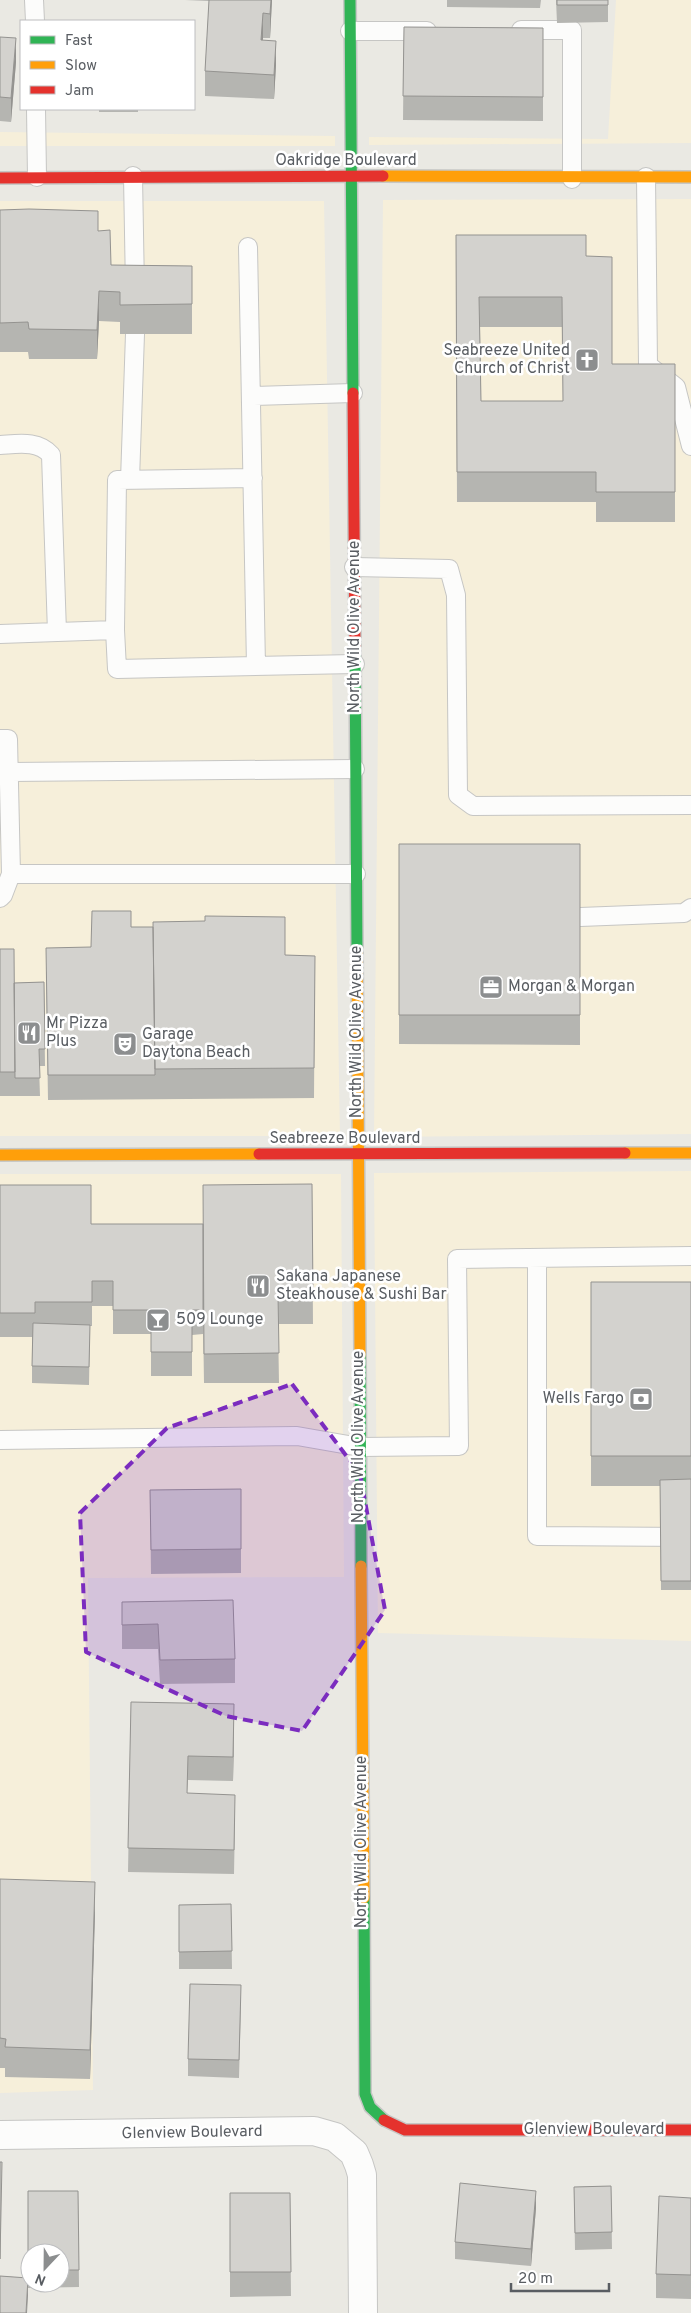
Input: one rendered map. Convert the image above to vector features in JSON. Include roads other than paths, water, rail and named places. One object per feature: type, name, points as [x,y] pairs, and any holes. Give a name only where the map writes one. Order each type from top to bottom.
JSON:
[{"type":"street","name":"North Wild Olive Avenue","points":[[350,0],[365,2094]]},
{"type":"street","name":"Oakridge Boulevard","points":[[0,178],[132,176],[691,178]]},
{"type":"street","name":"Seabreeze Boulevard","points":[[0,1155],[691,1153]]},
{"type":"street","name":"Glenview Boulevard","points":[[365,2094],[370,2107],[378,2116],[385,2122],[405,2130],[691,2130]]},
{"type":"street","name":"Glenview Boulevard","points":[[0,2135],[323,2132],[334,2136],[354,2154],[362,2176],[363,2313]]},
{"type":"lane","points":[[34,0],[35,20]]},
{"type":"lane","points":[[350,31],[448,30]]},
{"type":"lane","points":[[505,30],[572,30],[572,179]]},
{"type":"lane","points":[[36,110],[37,177]]},
{"type":"lane","points":[[132,176],[135,295]]},
{"type":"lane","points":[[646,178],[648,365],[676,387],[691,446]]},
{"type":"lane","points":[[248,247],[256,666]]},
{"type":"lane","points":[[130,480],[135,334]]},
{"type":"lane","points":[[251,396],[353,393]]},
{"type":"lane","points":[[0,445],[30,444],[44,447],[51,455],[57,632]]},
{"type":"lane","points":[[253,478],[117,480],[116,668],[355,664]]},
{"type":"lane","points":[[354,567],[449,569],[456,595],[458,795],[473,806],[691,805]]},
{"type":"lane","points":[[0,634],[115,630]]},
{"type":"lane","points":[[0,739],[8,738],[11,874],[0,898]]},
{"type":"lane","points":[[10,772],[355,769]]},
{"type":"lane","points":[[11,874],[356,874]]},
{"type":"lane","points":[[580,917],[684,913],[691,908]]},
{"type":"lane","points":[[0,1440],[297,1436],[360,1448],[460,1446],[456,1259],[691,1256]]},
{"type":"lane","points":[[537,1258],[538,1536],[691,1537]]},
{"type":"place","name":"Seabreeze United Church of Christ","points":[[587,360]]},
{"type":"place","name":"Morgan & Morgan","points":[[491,987]]},
{"type":"place","name":"Mr Pizza Plus","points":[[29,1033]]},
{"type":"place","name":"Garage Daytona Beach","points":[[125,1044]]},
{"type":"place","name":"Sakana Japanese Steakhouse & Sushi Bar","points":[[258,1286]]},
{"type":"place","name":"509 Lounge","points":[[158,1320]]},
{"type":"place","name":"Wells Fargo","points":[[641,1399]]}]
